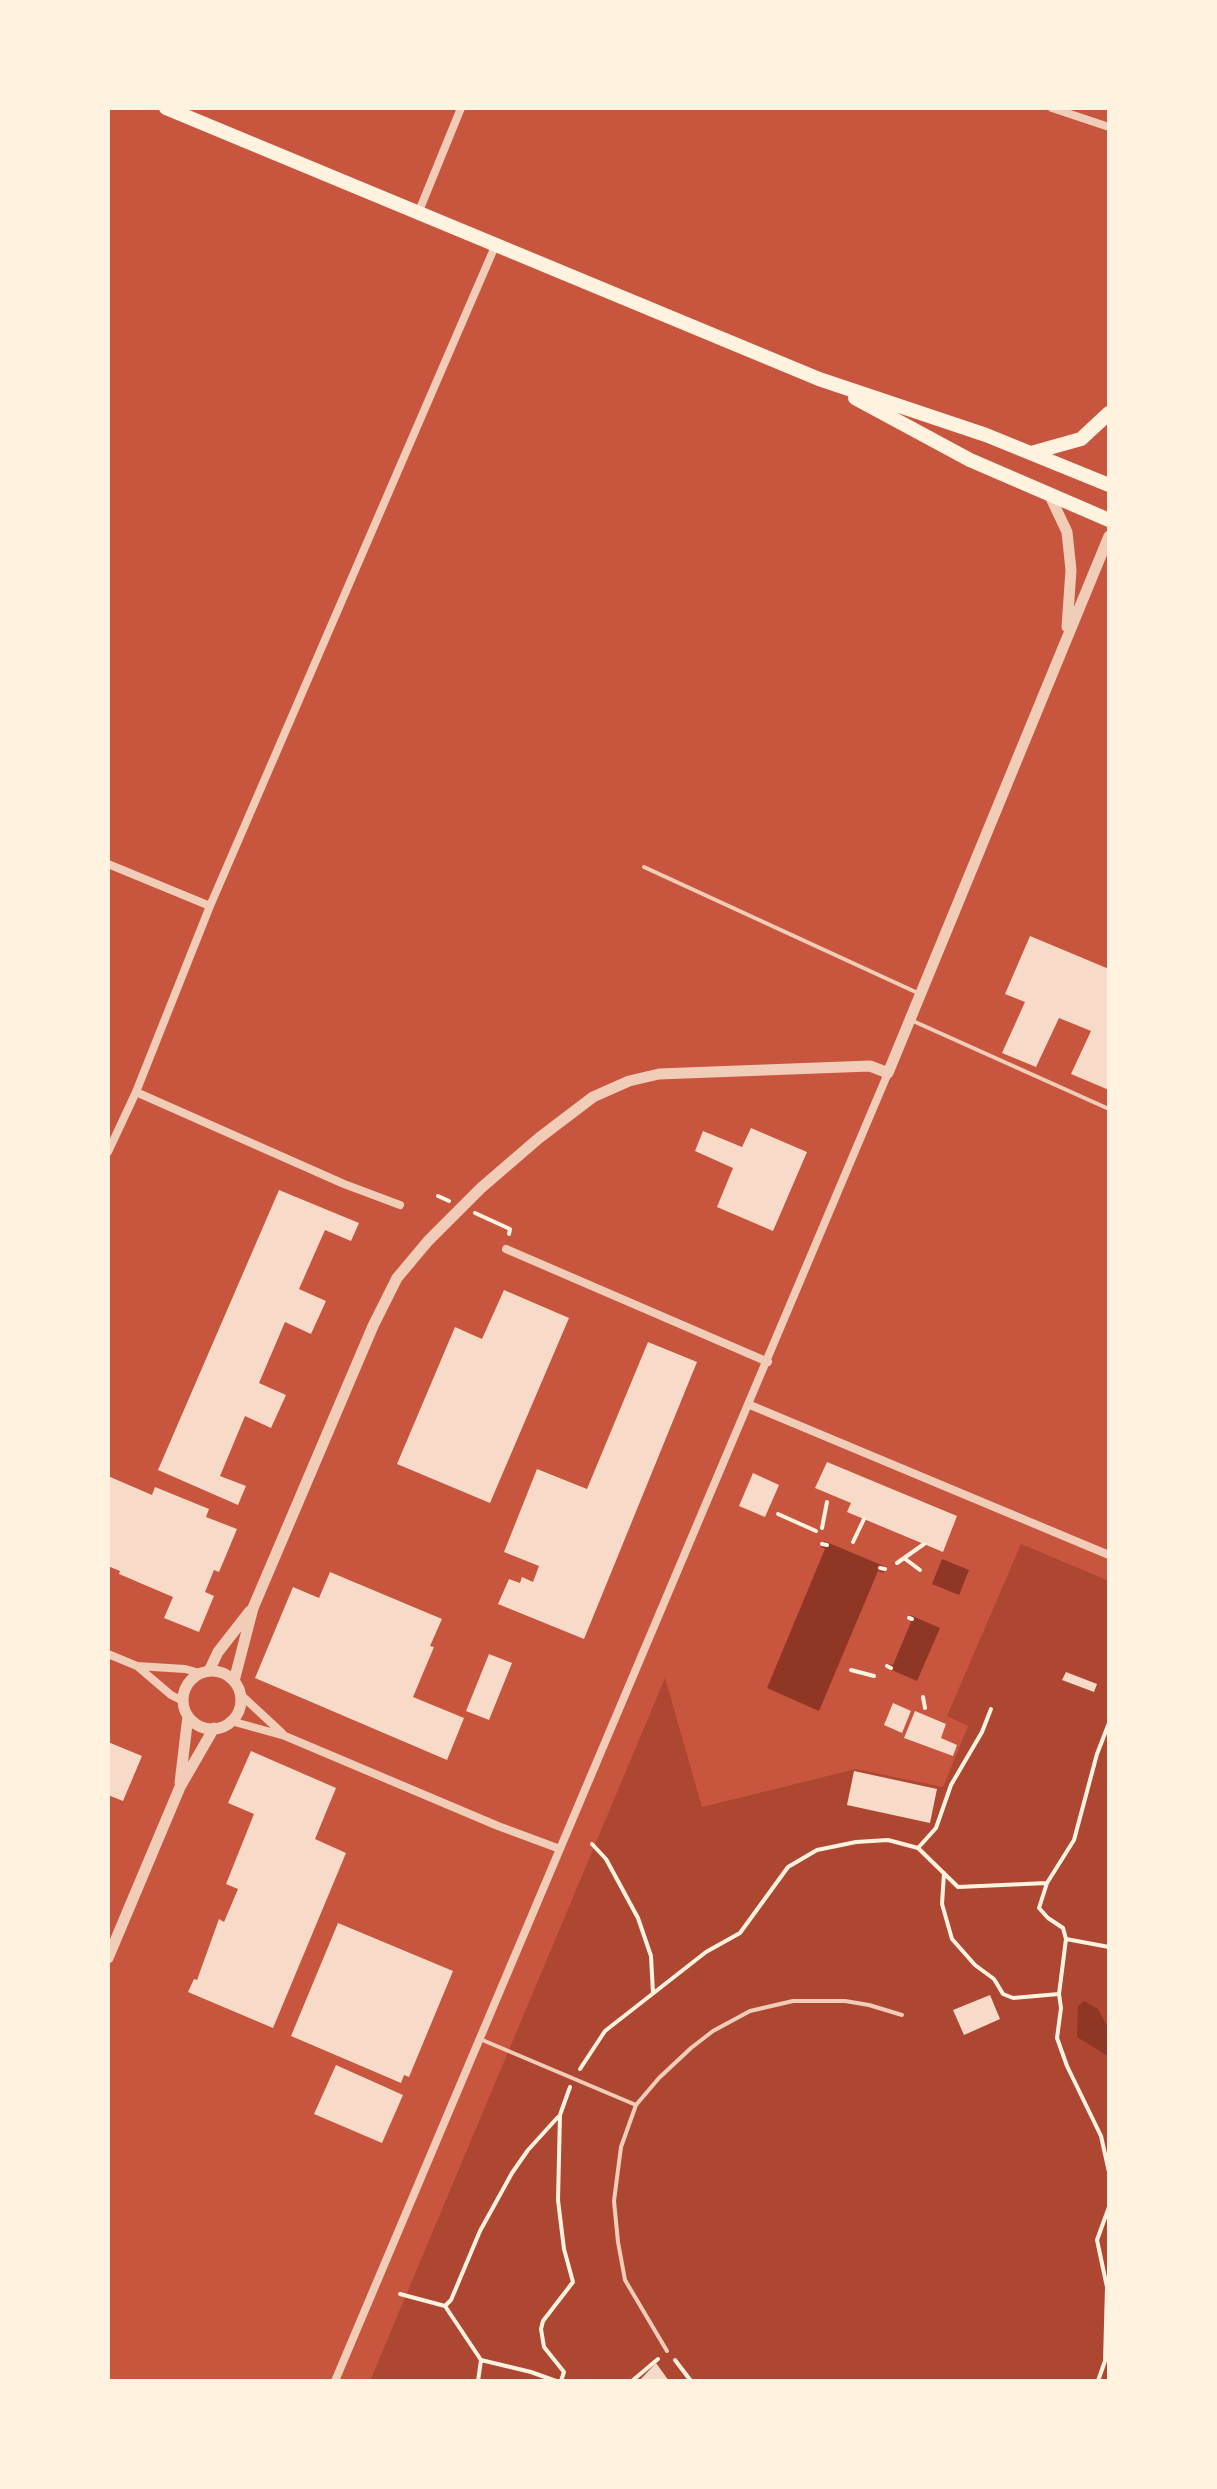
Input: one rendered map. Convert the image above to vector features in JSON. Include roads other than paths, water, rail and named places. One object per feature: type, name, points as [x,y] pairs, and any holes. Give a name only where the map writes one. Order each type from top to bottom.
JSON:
[{"type":"main road","points":[[166,108],[819,379],[986,435],[1109,485]]},
{"type":"main road","points":[[819,379],[970,460],[1109,520]]},
{"type":"main road","points":[[1031,453],[1081,439],[1109,413]]},
{"type":"street","points":[[419,211],[461,108]]},
{"type":"street","points":[[1052,108],[1109,127]]},
{"type":"street","points":[[108,1152],[136,1092],[210,906],[496,244]]},
{"type":"street","points":[[1050,496],[1067,532],[1071,570],[1065,644]]},
{"type":"street","points":[[335,2381],[922,995],[1109,536]]},
{"type":"street","points":[[108,864],[210,906]]},
{"type":"street","points":[[234,1681],[253,1608],[373,1326],[397,1278],[462,1207],[565,1117],[593,1097],[629,1081],[659,1074],[870,1066],[888,1073]]},
{"type":"street","points":[[136,1092],[344,1184],[400,1205]]},
{"type":"street","points":[[506,1249],[768,1362]]},
{"type":"street","points":[[750,1405],[1109,1555]]},
{"type":"street","points":[[180,1787],[188,1716],[183,1701],[187,1684],[204,1672],[253,1608]]},
{"type":"street","points":[[108,1654],[137,1666],[171,1695],[183,1701]]},
{"type":"street","points":[[137,1666],[227,1675],[240,1694],[285,1736]]},
{"type":"street","points":[[188,1716],[200,1726],[214,1728],[231,1721],[239,1709],[240,1694]]},
{"type":"street","points":[[231,1721],[285,1736],[560,1849]]},
{"type":"street","points":[[108,1958],[180,1787],[214,1728]]},
{"type":"lane","points":[[644,867],[922,995]]},
{"type":"lane","points":[[911,1020],[1109,1109]]},
{"type":"lane","points":[[667,2351],[625,2280],[618,2242],[614,2201],[621,2147],[636,2105],[691,2048],[713,2031],[750,2011],[793,2001],[845,2001],[902,2015]]},
{"type":"lane","points":[[480,2039],[636,2105]]}]
